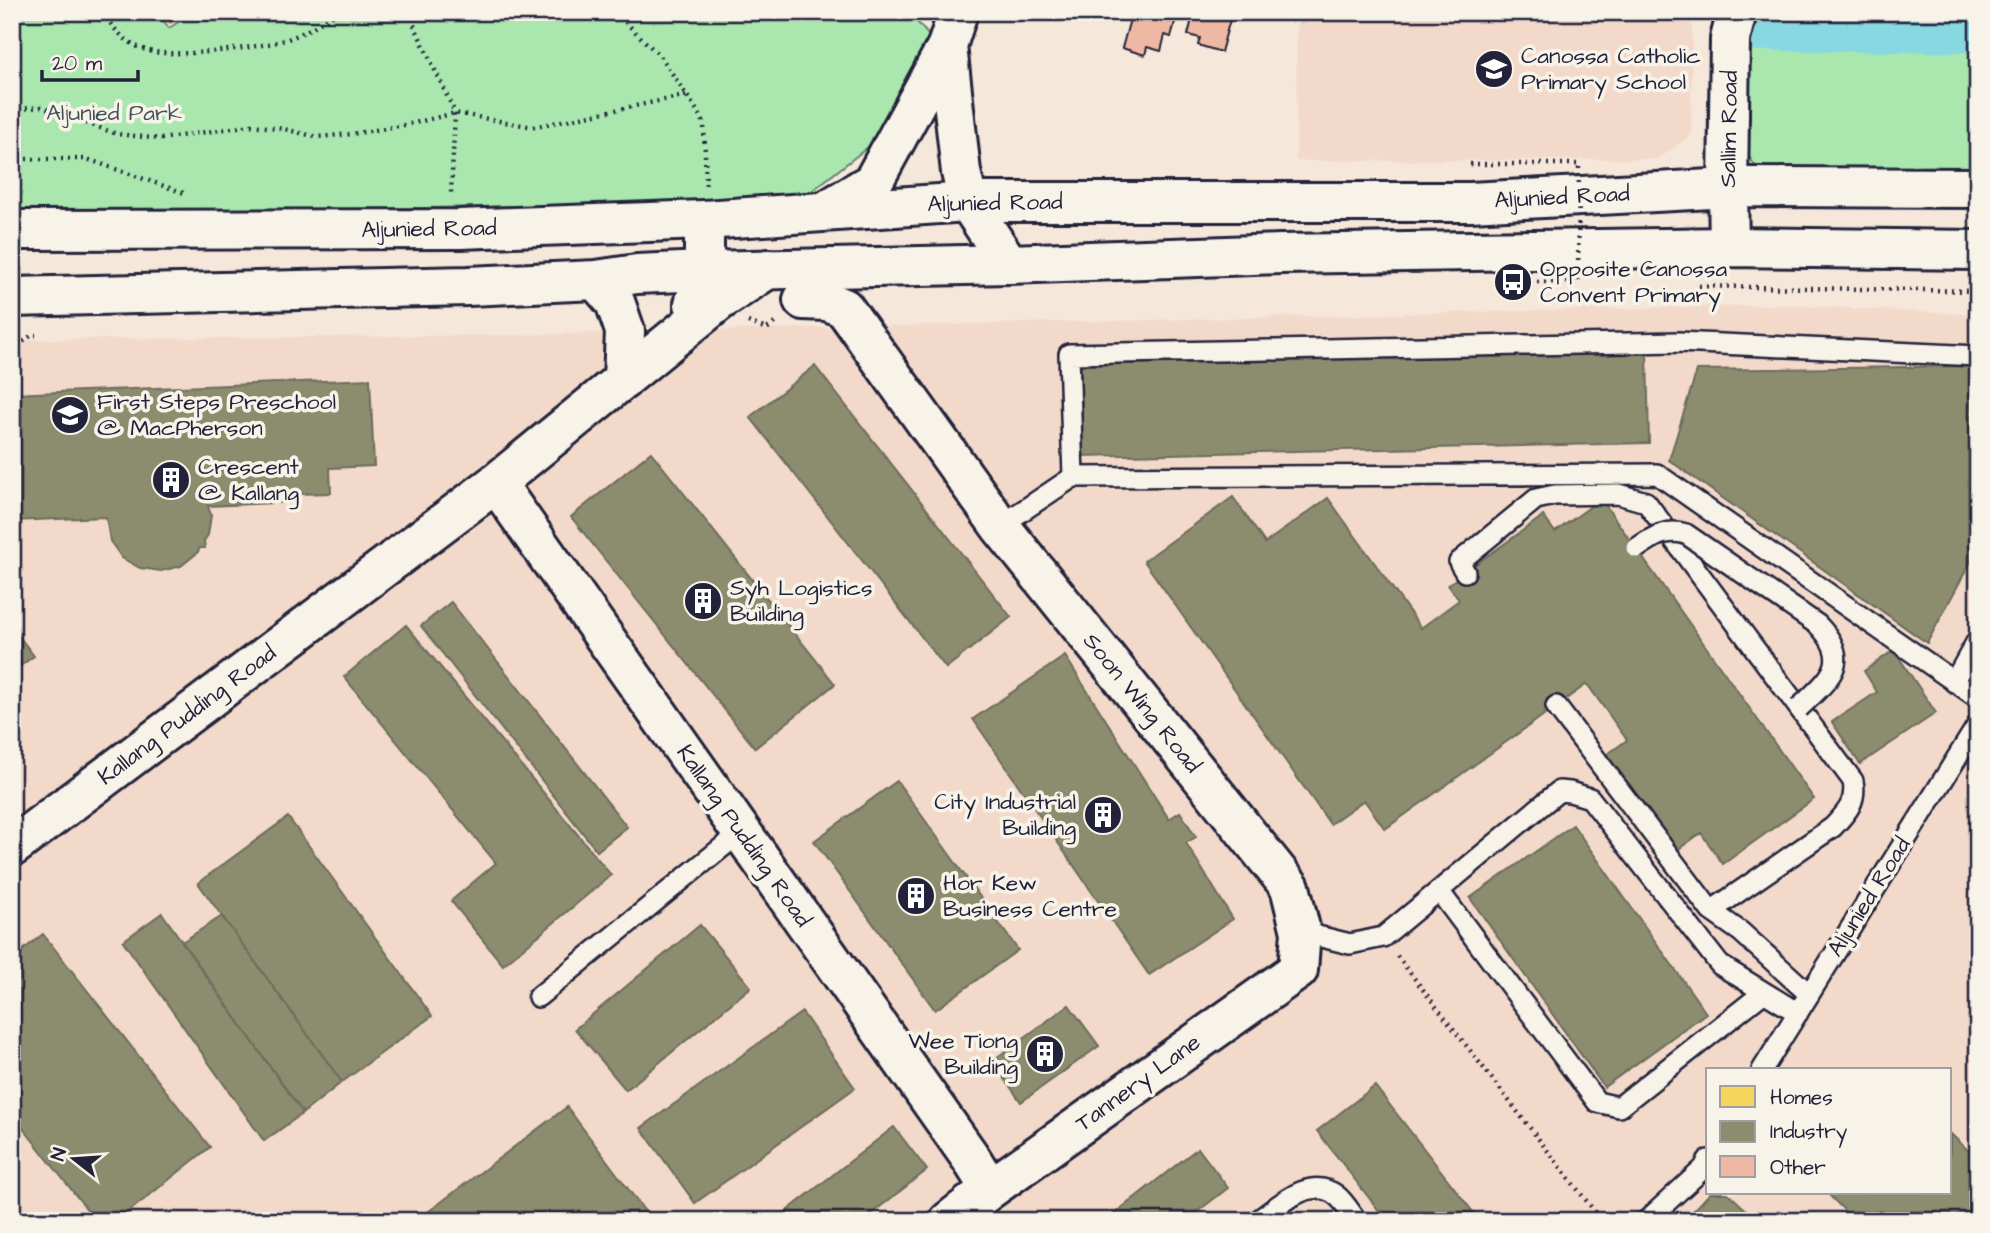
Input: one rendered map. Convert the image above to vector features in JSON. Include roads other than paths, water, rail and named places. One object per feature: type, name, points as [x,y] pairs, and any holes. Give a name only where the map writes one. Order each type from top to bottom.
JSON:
[{"type":"main road","name":"Sallim Road","points":[[1729,247],[1730,39],[1737,12]]},
{"type":"main road","points":[[954,21],[956,136],[961,172],[968,202],[1009,264]]},
{"type":"main road","points":[[825,211],[873,182],[954,21]]},
{"type":"main road","name":"Aljunied Road","points":[[12,230],[460,229],[705,204],[825,211],[968,202],[1470,202],[1749,187],[1978,188]]},
{"type":"main road","name":"Kallang Pudding Road","points":[[676,336],[697,296],[704,271],[705,204]]},
{"type":"main road","points":[[12,297],[468,286],[596,280],[637,274],[704,271],[1281,254],[1729,247],[1978,250]]},
{"type":"main road","name":"Kallang Pudding Road","points":[[12,847],[496,483],[718,302],[768,269]]},
{"type":"main road","points":[[596,280],[615,302],[625,331],[622,380]]},
{"type":"main road","name":"Soon Wing Road","points":[[803,300],[827,301],[844,308],[1000,526],[1290,887],[1301,932]]},
{"type":"main road","name":"Kallang Pudding Road","points":[[496,483],[990,1189]]},
{"type":"main road","name":"Tannery Lane","points":[[949,1221],[1298,970],[1301,932]]},
{"type":"lane","points":[[1073,477],[1069,354],[1678,342],[1978,356]]},
{"type":"lane","points":[[1000,526],[1073,477],[1657,474],[1978,698]]},
{"type":"lane","points":[[1465,572],[1459,562],[1536,499],[1555,495],[1618,494],[1646,502],[1853,781],[1856,795],[1849,811],[1833,827],[1711,911]]},
{"type":"lane","points":[[1637,548],[1660,533],[1676,531],[1686,534],[1818,625],[1828,635],[1836,650],[1836,664],[1831,677],[1799,708]]},
{"type":"lane","points":[[1954,682],[1978,639]]},
{"type":"lane","points":[[1556,706],[1711,911],[1741,932],[1809,994]]},
{"type":"lane","name":"Aljunied Road","points":[[1763,1068],[1978,724]]},
{"type":"lane","points":[[1301,932],[1350,944],[1383,937],[1559,791],[1570,792],[1590,798],[1720,965],[1798,1013]]},
{"type":"lane","points":[[538,997],[741,832]]},
{"type":"lane","points":[[1439,891],[1597,1102],[1608,1107],[1619,1107],[1763,993]]},
{"type":"lane","points":[[1646,1221],[1706,1164]]},
{"type":"lane","points":[[1257,1221],[1304,1189],[1320,1187],[1336,1195],[1357,1221]]},
{"type":"waterway","points":[[1753,34],[1978,36]]},
{"type":"place","name":"Canossa Catholic Primary School","points":[[1494,69]]},
{"type":"place","name":"Opposite Canossa Convent Primary","points":[[1513,282]]},
{"type":"place","name":"First Steps Preschool @ MacPherson","points":[[70,415]]},
{"type":"place","name":"Crescent @ Kallang","points":[[171,480]]},
{"type":"place","name":"Syh Logistics Building","points":[[703,601]]},
{"type":"place","name":"City Industrial Building","points":[[1103,815]]},
{"type":"place","name":"Hor Kew Business Centre","points":[[916,896]]},
{"type":"place","name":"Wee Tiong Building","points":[[1045,1054]]},
{"type":"park label","name":"Aljunied Park","points":[[114,113]]}]
